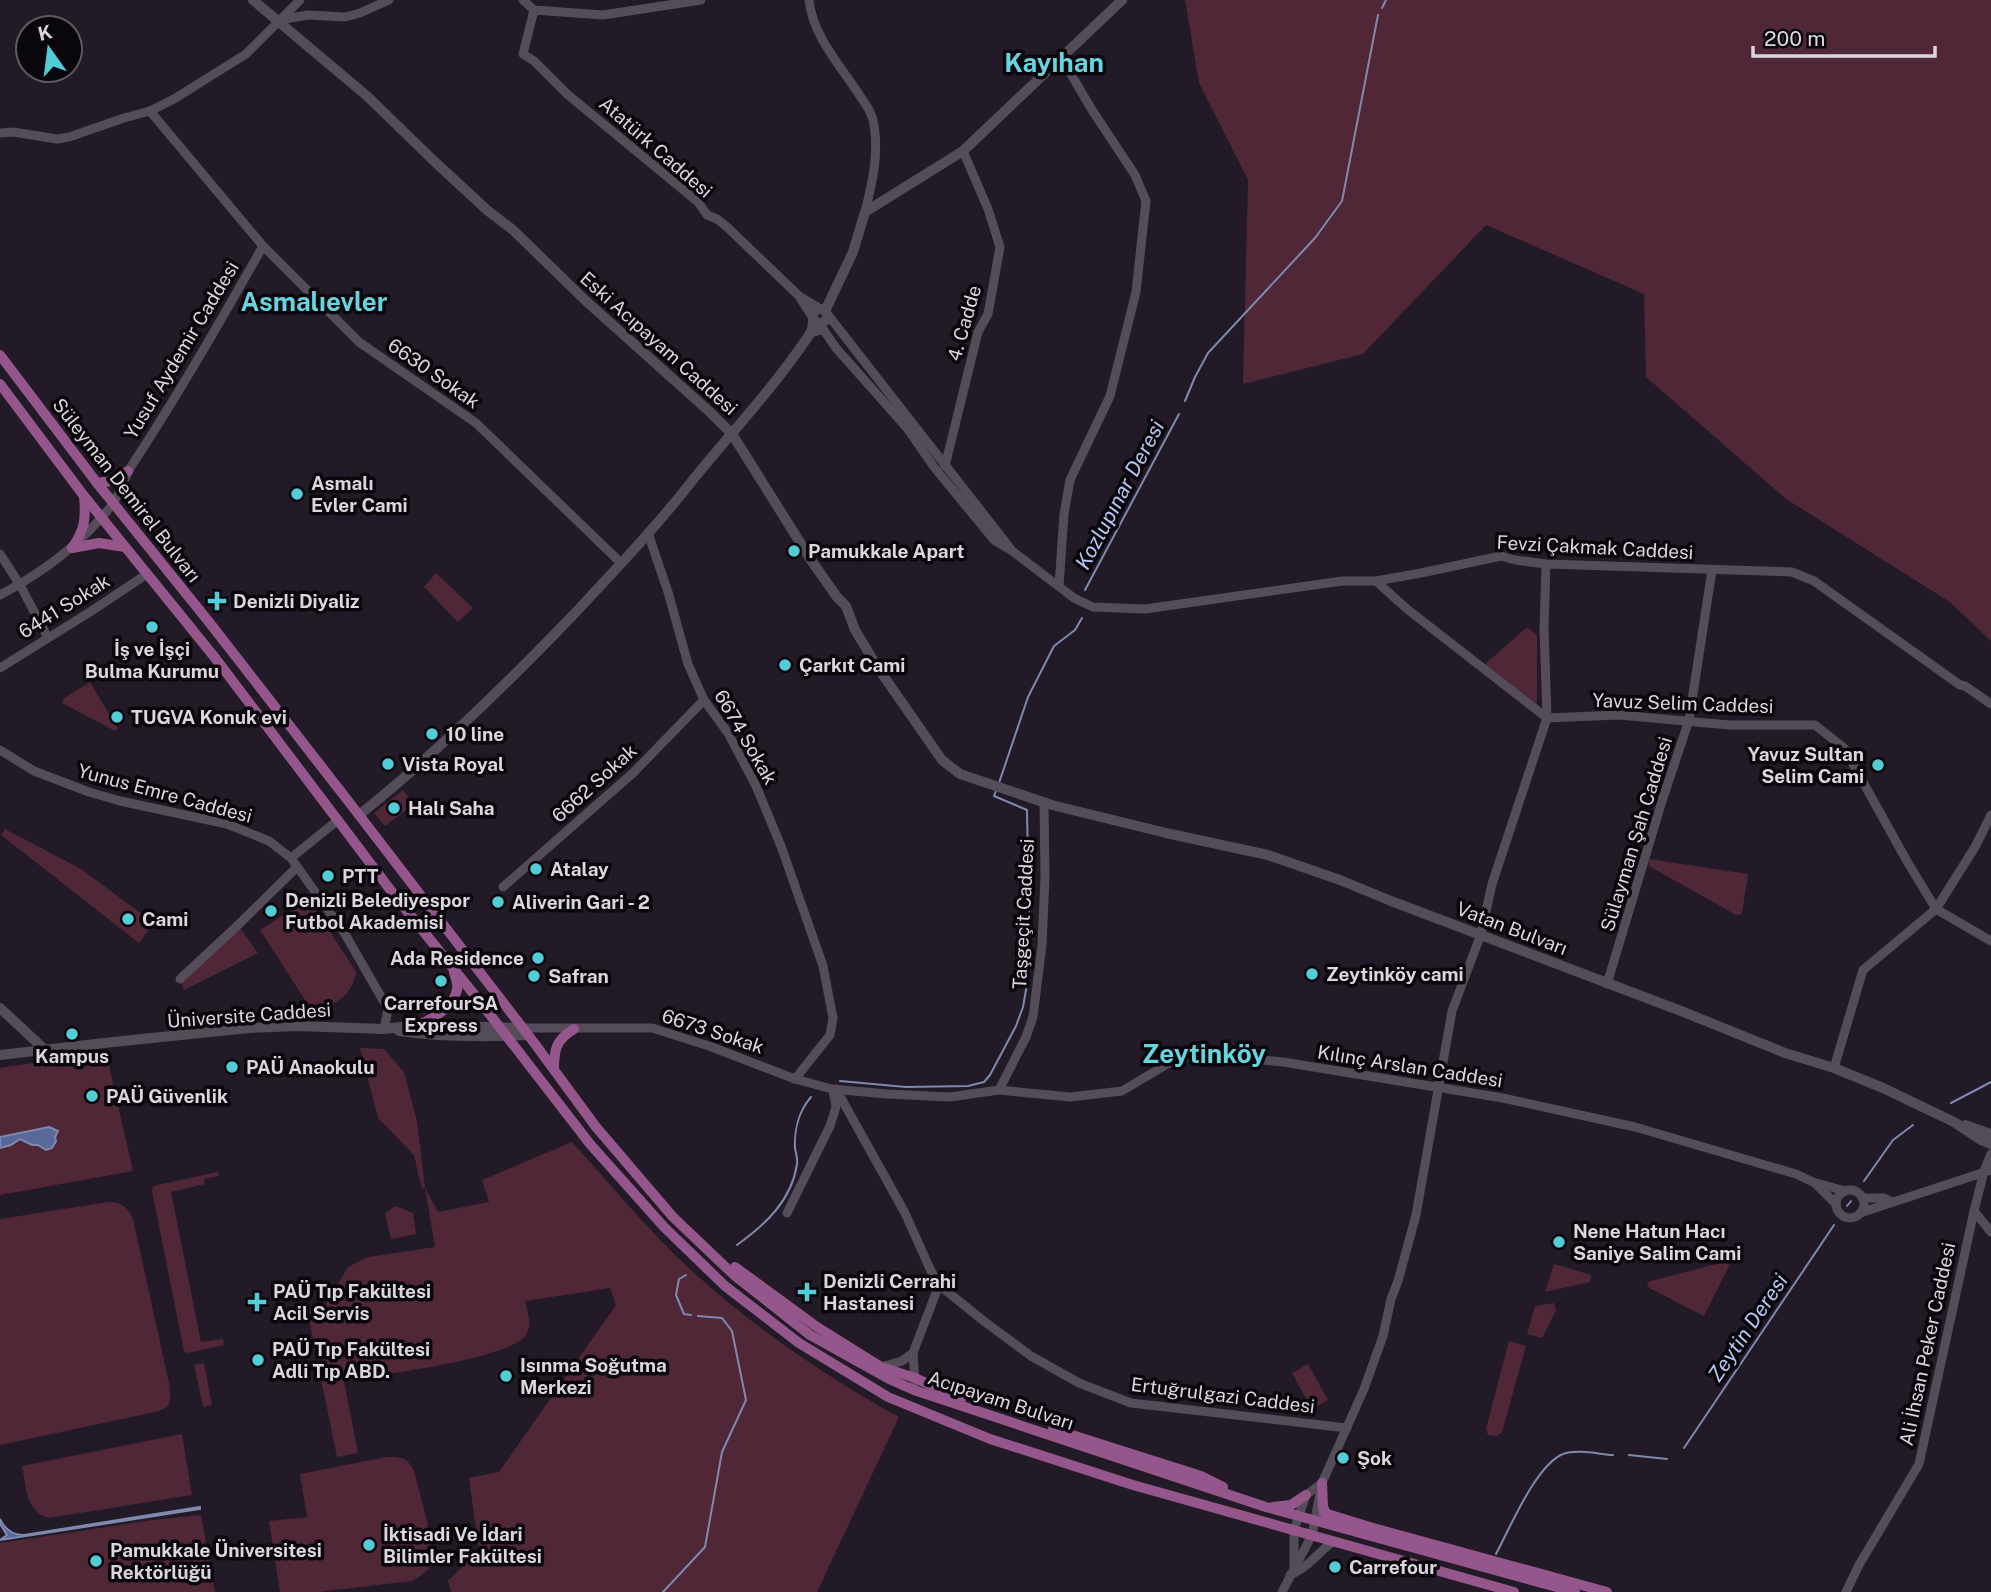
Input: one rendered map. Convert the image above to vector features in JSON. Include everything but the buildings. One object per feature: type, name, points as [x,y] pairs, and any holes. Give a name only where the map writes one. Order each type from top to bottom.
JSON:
[{"type":"main road","name":"Eski Acıpayam Caddesi","points":[[253,0],[284,22],[321,60],[366,96],[732,434],[813,563],[836,597],[846,606],[855,631],[878,668],[942,760],[960,774],[1044,803]]},
{"type":"main road","points":[[359,815],[410,773],[504,686],[675,504],[778,378],[818,323],[814,312],[825,310],[853,252],[865,212],[963,151],[1122,0]]},
{"type":"main road","name":"Süleyman Demirel Bulvarı","points":[[0,355],[97,483],[209,622],[530,1034]]},
{"type":"main road","name":"Süleyman Demirel Bulvarı","points":[[0,384],[84,496],[216,659],[395,896],[504,1032]]},
{"type":"main road","points":[[97,483],[112,481],[128,471]]},
{"type":"main road","points":[[72,548],[82,534],[86,511],[84,496]]},
{"type":"main road","points":[[72,548],[99,543],[125,547]]},
{"type":"main road","name":"Vatan Bulvarı","points":[[1044,803],[1268,855],[1340,880],[1785,1053],[1834,1068],[1894,1092],[1991,1144]]},
{"type":"main road","points":[[418,1025],[434,1017],[456,995],[457,982],[450,964]]},
{"type":"main road","points":[[0,1009],[43,1048]]},
{"type":"main road","name":"Üniversite Caddesi","points":[[0,1055],[43,1048],[250,1028],[310,1026],[384,1029],[418,1025],[504,1032]]},
{"type":"main road","points":[[384,1029],[420,1034],[530,1034]]},
{"type":"main road","points":[[554,1069],[557,1046],[563,1036],[574,1029]]},
{"type":"main road","name":"Acıpayam Bulvarı","points":[[504,1032],[590,1144],[664,1227],[724,1286],[799,1343],[888,1397],[990,1439],[1133,1485],[1514,1592]]},
{"type":"main road","name":"Acıpayam Bulvarı","points":[[530,1034],[596,1127],[686,1230],[734,1275],[810,1335],[889,1379],[915,1384],[1266,1507],[1575,1592]]},
{"type":"main road","name":"Vatan Bulvarı","points":[[1954,1122],[1991,1134]]},
{"type":"main road","points":[[686,1230],[817,1327],[881,1367],[915,1384]]},
{"type":"main road","points":[[1322,1483],[1324,1513],[1333,1526]]},
{"type":"main road","points":[[1266,1507],[1291,1505],[1306,1495]]},
{"type":"main road","points":[[1324,1513],[1607,1592]]},
{"type":"street","points":[[0,133],[13,132],[57,139],[150,111],[246,54],[284,22],[299,0]]},
{"type":"street","points":[[284,22],[308,15],[345,17],[389,0]]},
{"type":"street","points":[[523,0],[534,10],[603,15],[701,0]]},
{"type":"street","points":[[809,0],[811,12],[828,48],[870,112],[874,125],[876,159],[865,212]]},
{"type":"street","name":"Atatürk Caddesi","points":[[534,10],[523,54],[534,61],[567,94],[698,202],[707,215],[727,227],[799,296]]},
{"type":"street","points":[[1059,586],[1064,514],[1070,480],[1110,396],[1136,292],[1146,201],[1135,175],[1062,59]]},
{"type":"street","name":"6630 Sokak","points":[[150,111],[263,246],[359,342],[477,423],[621,563]]},
{"type":"street","name":"4. Cadde","points":[[945,466],[978,332],[988,314],[1000,247],[988,209],[963,151]]},
{"type":"street","name":"Yusuf Aydemir Caddesi","points":[[0,595],[20,585],[72,548],[113,503],[128,471],[174,401],[263,246]]},
{"type":"street","points":[[799,296],[825,310],[1011,550]]},
{"type":"street","points":[[799,296],[836,348],[907,428],[934,467],[994,540],[1011,550]]},
{"type":"street","name":"6674 Sokak","points":[[648,533],[688,664],[704,700],[728,733],[760,794],[823,966],[833,1018],[830,1035],[795,1079]]},
{"type":"street","name":"Fevzi Çakmak Caddesi","points":[[1011,550],[1082,604],[1093,607],[1145,609],[1342,581],[1376,581],[1501,556],[1546,564],[1792,572],[1814,581],[1991,704]]},
{"type":"street","points":[[0,554],[48,638]]},
{"type":"street","points":[[1282,1592],[1312,1535],[1322,1483],[1364,1389],[1383,1336],[1416,1215],[1454,1004],[1481,934],[1492,884],[1547,718],[1544,628],[1546,564]]},
{"type":"street","name":"Sülayman Şah Caddesi","points":[[1608,984],[1689,720],[1712,570]]},
{"type":"street","name":"6441 Sokak","points":[[0,668],[146,574]]},
{"type":"street","points":[[1376,581],[1407,610],[1547,718]]},
{"type":"street","name":"6662 Sokak","points":[[503,887],[633,773],[704,700]]},
{"type":"street","name":"Yavuz Selim Caddesi","points":[[1547,718],[1619,715],[1729,724],[1815,725],[1844,748],[1895,842],[1936,909]]},
{"type":"street","name":"Yunus Emre Caddesi","points":[[0,750],[34,771],[89,792],[227,824],[269,841],[294,862],[345,934],[388,1009],[384,1029]]},
{"type":"street","name":"Taşgeçit Caddesi","points":[[999,1090],[1033,1017],[1042,946],[1044,803]]},
{"type":"street","points":[[1834,1068],[1863,970],[1936,909],[1991,815]]},
{"type":"street","points":[[180,979],[239,925],[294,862],[338,820]]},
{"type":"street","points":[[1936,909],[1991,941]]},
{"type":"street","name":"6673 Sokak","points":[[530,1034],[574,1029],[652,1028],[709,1046],[795,1079],[834,1089],[945,1097],[999,1090]]},
{"type":"street","name":"Kılınç Arslan Caddesi","points":[[999,1090],[1070,1097],[1122,1090],[1168,1063],[1205,1055],[1283,1062],[1503,1098],[1635,1127],[1845,1191]]},
{"type":"street","points":[[787,1213],[830,1126],[835,1107],[834,1089]]},
{"type":"street","name":"Ertuğrulgazi Caddesi","points":[[834,1089],[905,1213],[939,1285],[1031,1356],[1079,1383],[1120,1400],[1145,1406],[1347,1428]]},
{"type":"street","name":"Ali İhsan Peker Caddesi","points":[[1846,1592],[1919,1464],[1974,1211],[1991,1154]]},
{"type":"street","points":[[1860,1213],[1863,1207],[1862,1198],[1856,1191],[1845,1191],[1839,1195],[1836,1205],[1838,1211],[1847,1217],[1854,1217],[1987,1171]]},
{"type":"street","name":"Kılınç Arslan Caddesi","points":[[1813,1182],[1836,1205]]},
{"type":"street","points":[[1862,1198],[1884,1198],[1892,1202]]},
{"type":"street","points":[[1974,1211],[1991,1232]]},
{"type":"street","points":[[915,1384],[913,1353],[939,1285]]},
{"type":"street","points":[[881,1367],[902,1361],[913,1353]]},
{"type":"street","points":[[1292,1572],[1294,1530],[1306,1495],[1322,1483]]},
{"type":"street","points":[[1292,1572],[1303,1570],[1319,1552],[1334,1541]]},
{"type":"shaded area","points":[[1185,0],[1991,0],[1991,641],[1950,602],[1786,499],[1646,377],[1644,294],[1486,225],[1363,354],[1243,384],[1248,180],[1199,83]]},
{"type":"shaded area","points":[[436,573],[473,608],[458,622],[424,587]]},
{"type":"shaded area","points":[[1527,627],[1537,635],[1535,707],[1484,665]]},
{"type":"shaded area","points":[[90,682],[118,729],[115,731],[62,703],[64,698]]},
{"type":"shaded area","name":"Halı Saha","points":[[403,790],[414,804],[385,826],[374,813]]},
{"type":"shaded area","points":[[5,829],[81,869],[154,923],[139,943],[1,835]]},
{"type":"shaded area","points":[[1649,859],[1748,874],[1742,914],[1736,915],[1649,866]]},
{"type":"shaded area","points":[[309,899],[356,972],[345,995],[325,1005],[307,1003],[260,930]]},
{"type":"shaded area","points":[[238,925],[258,953],[184,990],[180,979]]},
{"type":"shaded area","points":[[360,1048],[384,1049],[404,1072],[417,1121],[425,1188],[422,1189],[414,1155],[378,1118]]},
{"type":"shaded area","points":[[99,1053],[108,1061],[133,1171],[0,1195],[0,1068]]},
{"type":"shaded area","points":[[572,1142],[667,1247],[724,1299],[796,1353],[899,1417],[817,1592],[451,1592],[448,1581],[479,1550],[469,1478],[499,1472],[616,1305],[610,1288],[525,1301],[529,1317],[527,1333],[517,1342],[498,1351],[413,1370],[344,1381],[358,1453],[337,1457],[307,1310],[324,1307],[348,1267],[368,1257],[435,1247],[425,1188],[438,1212],[489,1202],[482,1180]]},
{"type":"shaded area","points":[[218,1172],[219,1176],[204,1179],[205,1184],[171,1192],[201,1342],[223,1339],[224,1345],[188,1353],[184,1351],[152,1191],[157,1185]]},
{"type":"shaded area","points":[[108,1202],[123,1206],[133,1219],[169,1383],[168,1405],[155,1412],[0,1445],[0,1219]]},
{"type":"shaded area","points":[[395,1206],[413,1213],[416,1234],[391,1239],[385,1214]]},
{"type":"shaded area","points":[[1728,1261],[1729,1266],[1704,1316],[1649,1288],[1647,1282]]},
{"type":"shaded area","points":[[1554,1264],[1591,1275],[1590,1282],[1545,1292]]},
{"type":"shaded area","points":[[1554,1303],[1556,1310],[1542,1338],[1527,1334],[1535,1306]]},
{"type":"shaded area","points":[[1509,1341],[1526,1346],[1502,1432],[1497,1436],[1488,1435],[1486,1429]]},
{"type":"shaded area","points":[[204,1363],[212,1405],[203,1407],[194,1365]]},
{"type":"shaded area","points":[[1308,1364],[1328,1400],[1312,1409],[1292,1373]]},
{"type":"shaded area","points":[[182,1434],[192,1495],[49,1518],[41,1515],[31,1505],[22,1466]]},
{"type":"shaded area","points":[[387,1457],[403,1459],[409,1462],[414,1470],[433,1555],[429,1569],[412,1581],[318,1592],[280,1592],[269,1521],[307,1517],[300,1474]]},
{"type":"shaded area","points":[[201,1515],[215,1592],[0,1592],[0,1543]]},
{"type":"water","points":[[49,1127],[58,1131],[52,1148],[46,1150],[20,1139],[0,1148],[0,1137]]},
{"type":"water","points":[[200,1507],[0,1540],[7,1535],[0,1519],[10,1531],[24,1535]]},
{"type":"waterway","points":[[1382,8],[1386,0]]},
{"type":"waterway","points":[[1185,401],[1208,353],[1315,238],[1342,201],[1378,15]]},
{"type":"waterway","name":"Kozlupınar Deresi","points":[[1085,590],[1179,414]]},
{"type":"waterway","name":"Kozlupınar Deresi","points":[[999,783],[1028,697],[1054,646],[1075,630],[1082,618]]},
{"type":"waterway","name":"Kozlupınar Deresi","points":[[840,1081],[906,1087],[968,1086],[984,1082],[990,1075],[1016,1026],[1023,1007],[1030,967],[1027,810],[994,796],[996,791]]},
{"type":"waterway","name":"Zeytin Deresi","points":[[1951,1103],[1991,1082]]},
{"type":"waterway","name":"Kozlupınar Deresi","points":[[737,1245],[767,1220],[789,1189],[797,1162],[796,1128],[803,1108],[811,1097]]},
{"type":"waterway","name":"Zeytin Deresi","points":[[1864,1181],[1893,1140],[1913,1125]]},
{"type":"waterway","name":"Zeytin Deresi","points":[[1847,1206],[1851,1201]]},
{"type":"waterway","name":"Zeytin Deresi","points":[[1684,1448],[1834,1225]]},
{"type":"waterway","name":"Kozlupınar Deresi","points":[[686,1275],[679,1279],[676,1295],[684,1314],[691,1315]]},
{"type":"waterway","name":"Kozlupınar Deresi","points":[[663,1592],[705,1547],[722,1452],[746,1400],[732,1331],[722,1318],[698,1316]]},
{"type":"waterway","name":"Zeytin Deresi","points":[[1496,1554],[1525,1498],[1553,1460],[1563,1454],[1575,1452],[1613,1455]]},
{"type":"waterway","name":"Zeytin Deresi","points":[[1629,1455],[1667,1459]]},
{"type":"place","name":"Asmalı Evler Cami","points":[[297,494]]},
{"type":"place","name":"Pamukkale Apart","points":[[794,551]]},
{"type":"place","name":"Denizli Diyaliz","points":[[217,601]]},
{"type":"place","name":"İş ve İşçi Bulma Kurumu","points":[[152,627]]},
{"type":"place","name":"Çarkıt Cami","points":[[785,665]]},
{"type":"place","name":"TUGVA Konuk evi","points":[[117,717]]},
{"type":"place","name":"10 line","points":[[432,734]]},
{"type":"place","name":"Vista Royal","points":[[388,764]]},
{"type":"place","name":"Yavuz Sultan Selim Cami","points":[[1878,765]]},
{"type":"place","name":"Halı Saha","points":[[394,808]]},
{"type":"place","name":"Atalay","points":[[536,869]]},
{"type":"place","name":"PTT","points":[[328,876]]},
{"type":"place","name":"Aliverin Gari - 2","points":[[498,902]]},
{"type":"place","name":"Denizli Belediyespor Futbol Akademisi","points":[[271,911]]},
{"type":"place","name":"Cami","points":[[128,919]]},
{"type":"place","name":"Ada Residence","points":[[538,958]]},
{"type":"place","name":"Zeytinköy cami","points":[[1312,974]]},
{"type":"place","name":"Safran","points":[[534,976]]},
{"type":"place","name":"CarrefourSA Express","points":[[441,981]]},
{"type":"place","name":"Kampus","points":[[72,1034]]},
{"type":"place","name":"PAÜ Anaokulu","points":[[232,1067]]},
{"type":"place","name":"PAÜ Güvenlik","points":[[92,1096]]},
{"type":"place","name":"Nene Hatun Hacı Saniye Salim Cami","points":[[1559,1242]]},
{"type":"place","name":"Denizli Cerrahi Hastanesi","points":[[807,1292]]},
{"type":"place","name":"PAÜ Tıp Fakültesi Acil Servis","points":[[257,1302]]},
{"type":"place","name":"PAÜ Tıp Fakültesi Adli Tıp ABD.","points":[[258,1360]]},
{"type":"place","name":"Isınma Soğutma Merkezi","points":[[506,1376]]},
{"type":"place","name":"Şok","points":[[1343,1458]]},
{"type":"place","name":"İktisadi Ve İdari Bilimler Fakültesi","points":[[369,1545]]},
{"type":"place","name":"Pamukkale Üniversitesi Rektörlüğü","points":[[96,1561]]},
{"type":"place","name":"Carrefour","points":[[1335,1567]]},
{"type":"district","name":"Kayıhan","points":[[1054,63]]},
{"type":"district","name":"Asmalıevler","points":[[314,302]]},
{"type":"district","name":"Zeytinköy","points":[[1204,1054]]}]
